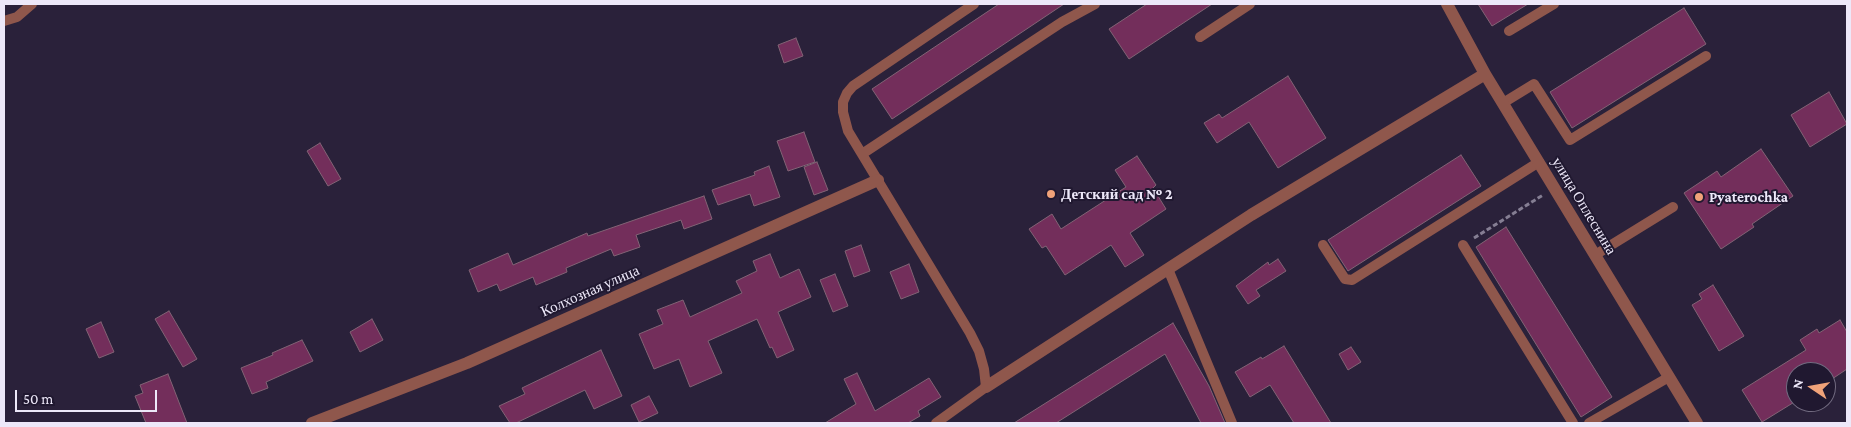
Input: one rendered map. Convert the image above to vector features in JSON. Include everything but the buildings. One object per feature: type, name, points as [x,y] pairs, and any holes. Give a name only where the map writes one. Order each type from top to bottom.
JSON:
[{"type":"street","name":"улица Оплеснина","points":[[1447,4],[1485,74],[1697,423]]},
{"type":"street","points":[[986,388],[1251,215],[1485,74]]},
{"type":"street","name":"Колхозная улица","points":[[312,423],[467,364],[878,180]]},
{"type":"lane","points":[[4,21],[17,17],[32,4]]},
{"type":"lane","points":[[936,423],[986,388],[984,369],[979,351],[862,154],[845,123],[842,112],[843,102],[853,86],[974,4]]},
{"type":"lane","points":[[862,154],[1062,22],[1095,4]]},
{"type":"lane","points":[[1200,36],[1250,4]]},
{"type":"lane","points":[[1509,31],[1554,4]]},
{"type":"lane","points":[[1503,103],[1534,84],[1570,140],[1706,56]]},
{"type":"lane","points":[[1323,245],[1345,279],[1352,280],[1539,162]]},
{"type":"lane","points":[[1595,255],[1673,207]]},
{"type":"lane","points":[[1462,245],[1572,423]]},
{"type":"lane","points":[[1168,269],[1232,423]]},
{"type":"lane","points":[[1590,423],[1669,377]]},
{"type":"path","points":[[1462,245],[1554,188]]},
{"type":"place","name":"Детский сад № 2","points":[[1051,194]]},
{"type":"place","name":"Pyaterochka","points":[[1699,197]]}]
